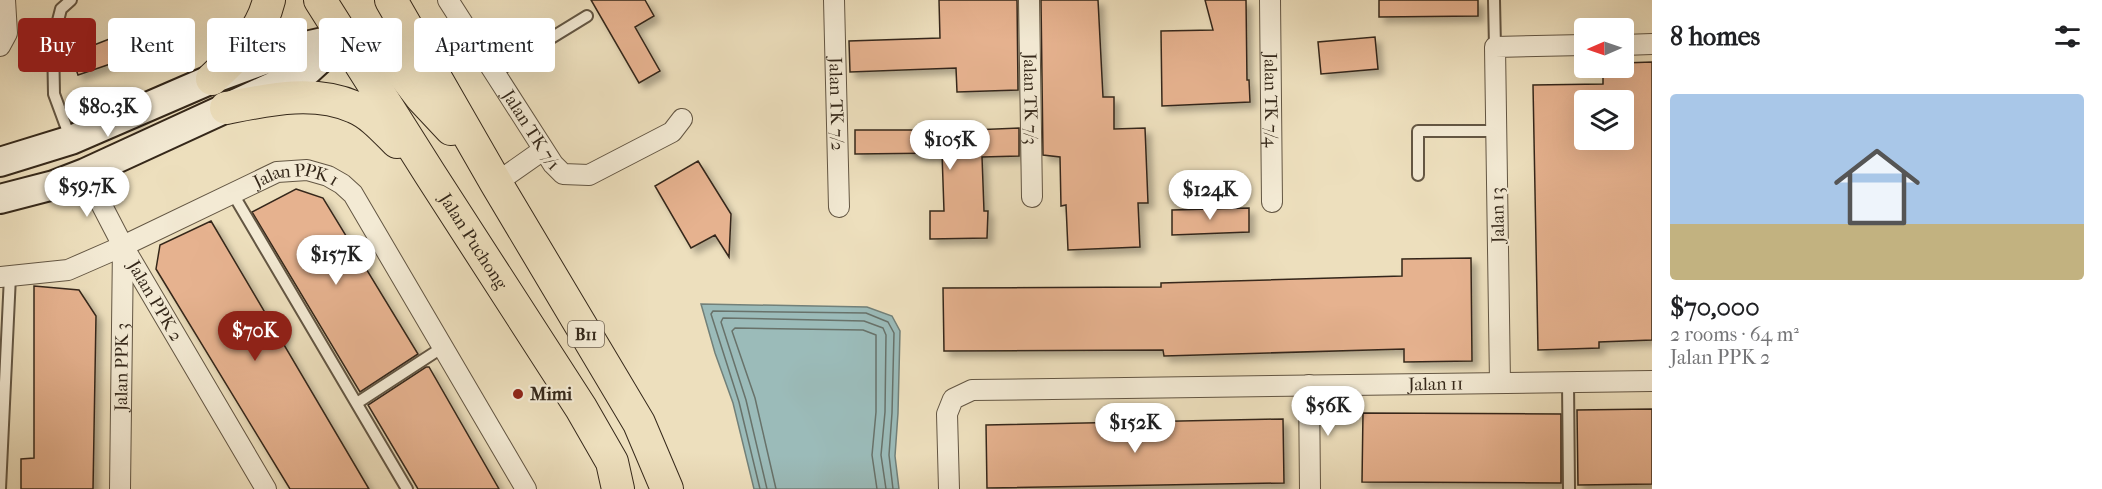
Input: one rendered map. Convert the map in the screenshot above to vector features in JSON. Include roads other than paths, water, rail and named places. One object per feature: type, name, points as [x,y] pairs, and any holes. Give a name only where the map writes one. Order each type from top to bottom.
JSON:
[{"type":"main road","points":[[212,79],[253,37],[266,11],[268,0]]},
{"type":"main road","name":"Jalan Puchong","points":[[320,0],[331,18]]},
{"type":"main road","points":[[344,0],[345,18]]},
{"type":"main road","name":"B11","points":[[391,0],[639,423],[667,489]]},
{"type":"main road","points":[[0,162],[71,140],[212,79],[297,48],[319,43]]},
{"type":"main road","points":[[0,199],[54,185],[85,173],[307,71],[319,60]]},
{"type":"main road","name":"Jalan Puchong","points":[[365,72],[581,408],[615,476],[637,489]]},
{"type":"main road","points":[[402,72],[421,97],[491,174]]},
{"type":"main road","points":[[226,108],[275,99],[303,98],[330,99],[355,107],[375,120],[430,174]]},
{"type":"street","points":[[0,46],[7,33],[5,0]]},
{"type":"street","name":"Jalan TK 7/1","points":[[447,0],[543,150],[563,174],[589,175],[672,132],[682,119]]},
{"type":"street","name":"Jalan TK 7/2","points":[[834,0],[839,207]]},
{"type":"street","name":"Jalan TK 7/3","points":[[1029,0],[1032,197]]},
{"type":"street","name":"Jalan TK 7/4","points":[[1270,0],[1272,202]]},
{"type":"street","points":[[1634,45],[1652,44]]},
{"type":"street","points":[[1495,47],[1574,45]]},
{"type":"street","name":"Jalan 13","points":[[1495,47],[1500,383]]},
{"type":"street","points":[[491,174],[543,150]]},
{"type":"street","name":"Jalan PPK 1","points":[[5,277],[68,270],[277,172],[307,170],[328,176],[342,183],[353,194],[526,489]]},
{"type":"street","name":"Jalan PPK 2","points":[[85,173],[123,246],[266,489]]},
{"type":"street","name":"Jalan PPK 3","points":[[120,489],[123,246]]},
{"type":"street","name":"Jalan 11","points":[[949,489],[947,414],[953,399],[972,390],[1652,381]]},
{"type":"street","points":[[1309,385],[1310,489]]},
{"type":"lane","points":[[71,0],[61,9],[53,40],[54,94],[71,140]]},
{"type":"lane","points":[[1494,0],[1495,47]]},
{"type":"lane","points":[[494,73],[587,16]]},
{"type":"lane","points":[[1418,175],[1418,131],[1496,131]]},
{"type":"lane","points":[[233,194],[407,489]]},
{"type":"lane","points":[[0,489],[5,277]]},
{"type":"lane","points":[[357,403],[443,347]]},
{"type":"lane","points":[[1568,382],[1569,489]]},
{"type":"water","points":[[701,304],[867,307],[892,316],[900,331],[895,456],[899,489],[754,489],[733,403]]},
{"type":"place","name":"Mimi","points":[[518,394]]}]
